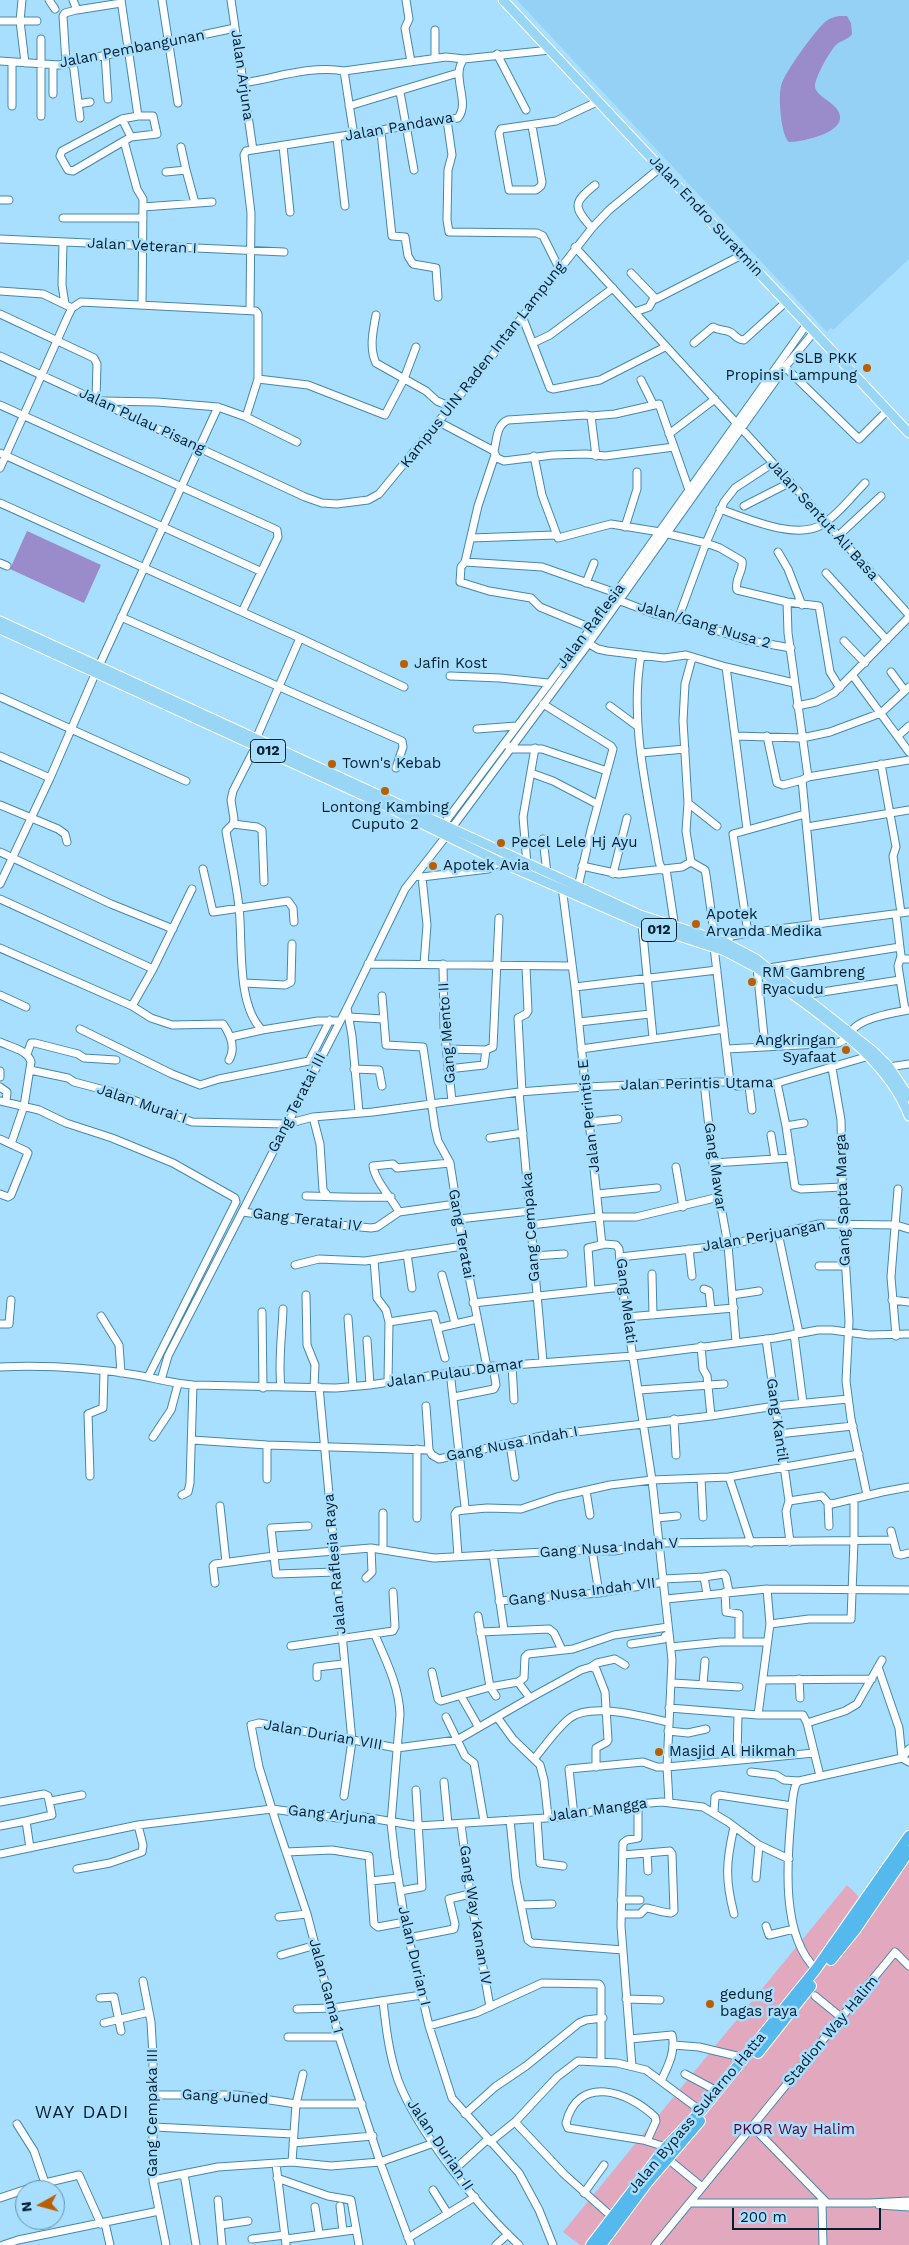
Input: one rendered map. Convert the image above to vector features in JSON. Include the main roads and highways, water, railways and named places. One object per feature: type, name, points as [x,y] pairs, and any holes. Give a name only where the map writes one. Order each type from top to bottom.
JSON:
[{"type":"highway","name":"Jalan Bypass Sukarno Hatta","points":[[591,2245],[611,2216],[666,2147],[717,2091],[816,1969],[909,1836]]},
{"type":"highway","name":"Jalan Bypass Sukarno Hatta","points":[[601,2245],[641,2190],[791,2013],[856,1929],[909,1851]]},
{"type":"main road","name":"Jalan Endro Suratmin","points":[[503,0],[909,433]]},
{"type":"main road","name":"012","points":[[3,626],[97,669],[228,733],[254,742]]},
{"type":"main road","name":"012","points":[[97,669],[238,730],[235,732],[236,734],[446,830]]},
{"type":"main road","points":[[217,721],[230,729],[228,733]]},
{"type":"main road","points":[[446,830],[500,862],[542,875],[562,885]]},
{"type":"main road","points":[[446,830],[528,864],[542,875]]},
{"type":"main road","name":"012","points":[[562,885],[578,887],[640,915],[743,951],[769,968],[803,995],[889,1067],[909,1097]]},
{"type":"main road","name":"012","points":[[562,885],[642,924],[717,943],[757,968],[849,1035],[894,1086],[909,1116]]},
{"type":"place","name":"SLB PKK Propinsi Lampung","points":[[867,368]]},
{"type":"place","name":"Jafin Kost","points":[[404,664]]},
{"type":"place","name":"Town's Kebab","points":[[332,764]]},
{"type":"place","name":"Lontong Kambing Cuputo 2","points":[[385,791]]},
{"type":"place","name":"Pecel Lele Hj Ayu","points":[[501,843]]},
{"type":"place","name":"Apotek Avia","points":[[433,866]]},
{"type":"place","name":"Apotek Arvanda Medika","points":[[696,924]]},
{"type":"place","name":"RM Gambreng Ryacudu","points":[[752,982]]},
{"type":"place","name":"Angkringan Syafaat","points":[[846,1050]]},
{"type":"place","name":"Masjid Al Hikmah","points":[[659,1752]]},
{"type":"place","name":"gedung bagas raya","points":[[710,2004]]},
{"type":"district","name":"WAY DADI","points":[[82,2113]]},
{"type":"park label","name":"PKOR Way Halim","points":[[794,2130]]}]
